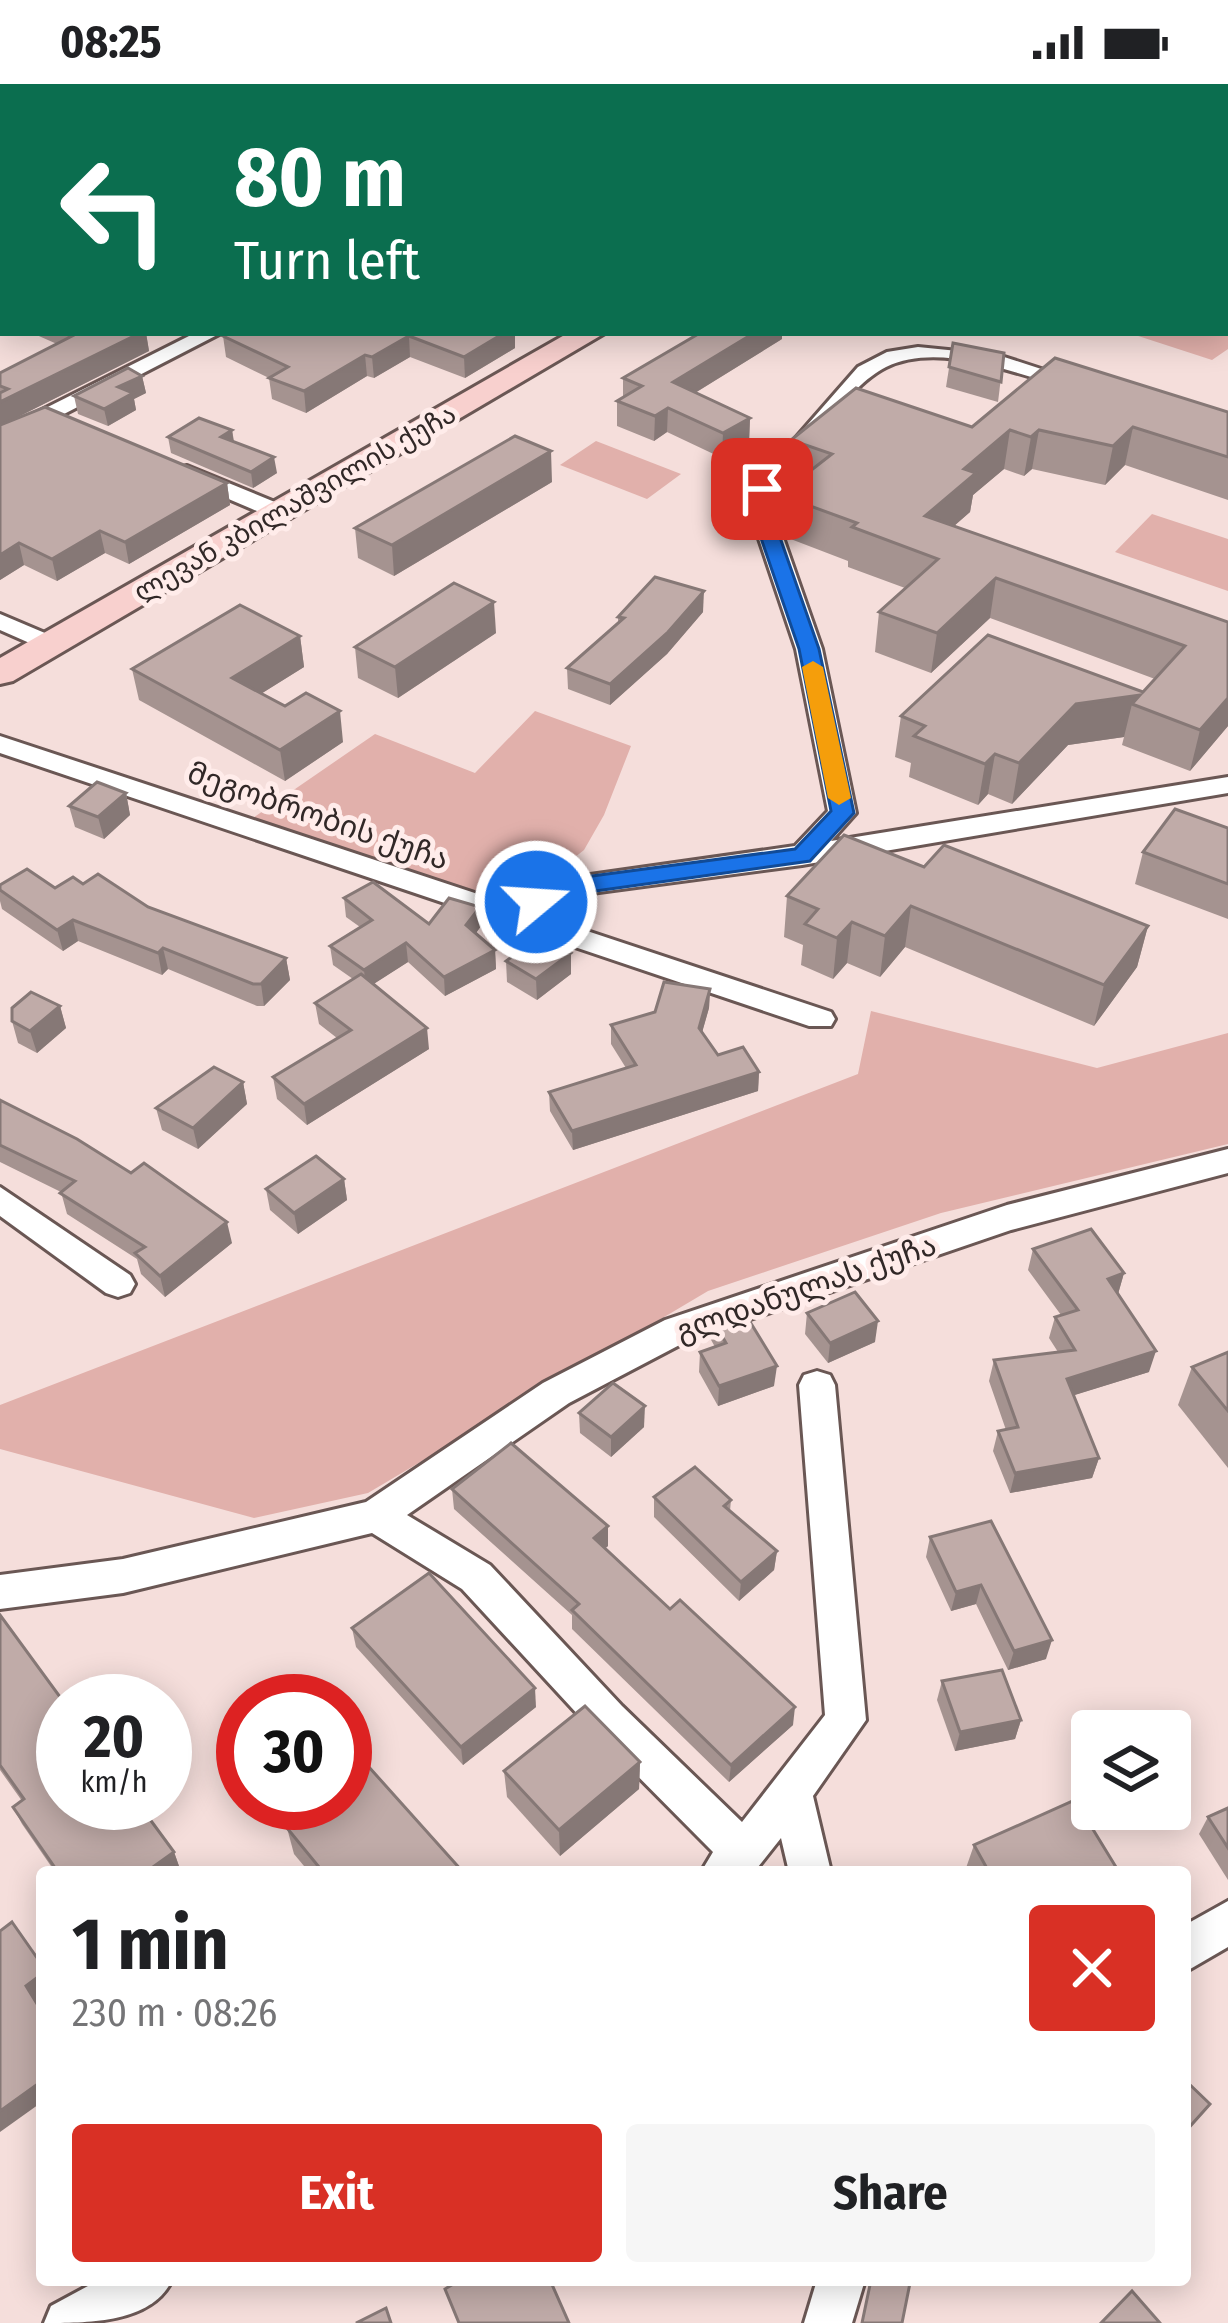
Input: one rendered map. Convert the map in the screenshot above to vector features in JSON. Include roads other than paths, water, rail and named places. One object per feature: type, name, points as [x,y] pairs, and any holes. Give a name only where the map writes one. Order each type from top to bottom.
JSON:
[{"type":"main road","name":"ლევან კბილაშვილის ქუჩა","points":[[0,673],[585,336]]},
{"type":"street","points":[[0,440],[63,420],[206,336]]},
{"type":"street","points":[[842,813],[809,649],[760,506],[762,489],[873,365],[913,354],[959,356],[1067,381]]},
{"type":"street","points":[[159,461],[279,512]]},
{"type":"street","points":[[0,621],[50,644]]},
{"type":"street","name":"მეგობრობის ქუჩა","points":[[0,744],[820,1019]]},
{"type":"street","points":[[509,916],[562,888],[802,856],[1228,785]]},
{"type":"street","points":[[842,813],[903,840]]},
{"type":"street","points":[[802,856],[842,813]]},
{"type":"street","name":"გლდანულას ქუჩა","points":[[0,1592],[123,1576],[376,1516],[556,1393],[677,1330],[1007,1218],[1228,1161]]},
{"type":"street","points":[[0,1199],[118,1284]]},
{"type":"street","points":[[376,1516],[476,1577],[733,1863],[846,1720],[818,1385]]},
{"type":"street","points":[[791,1791],[809,1866]]},
{"type":"street","points":[[1191,1946],[1228,1922]]},
{"type":"street","points":[[68,2323],[137,2286]]},
{"type":"street","points":[[828,2323],[839,2286]]}]
